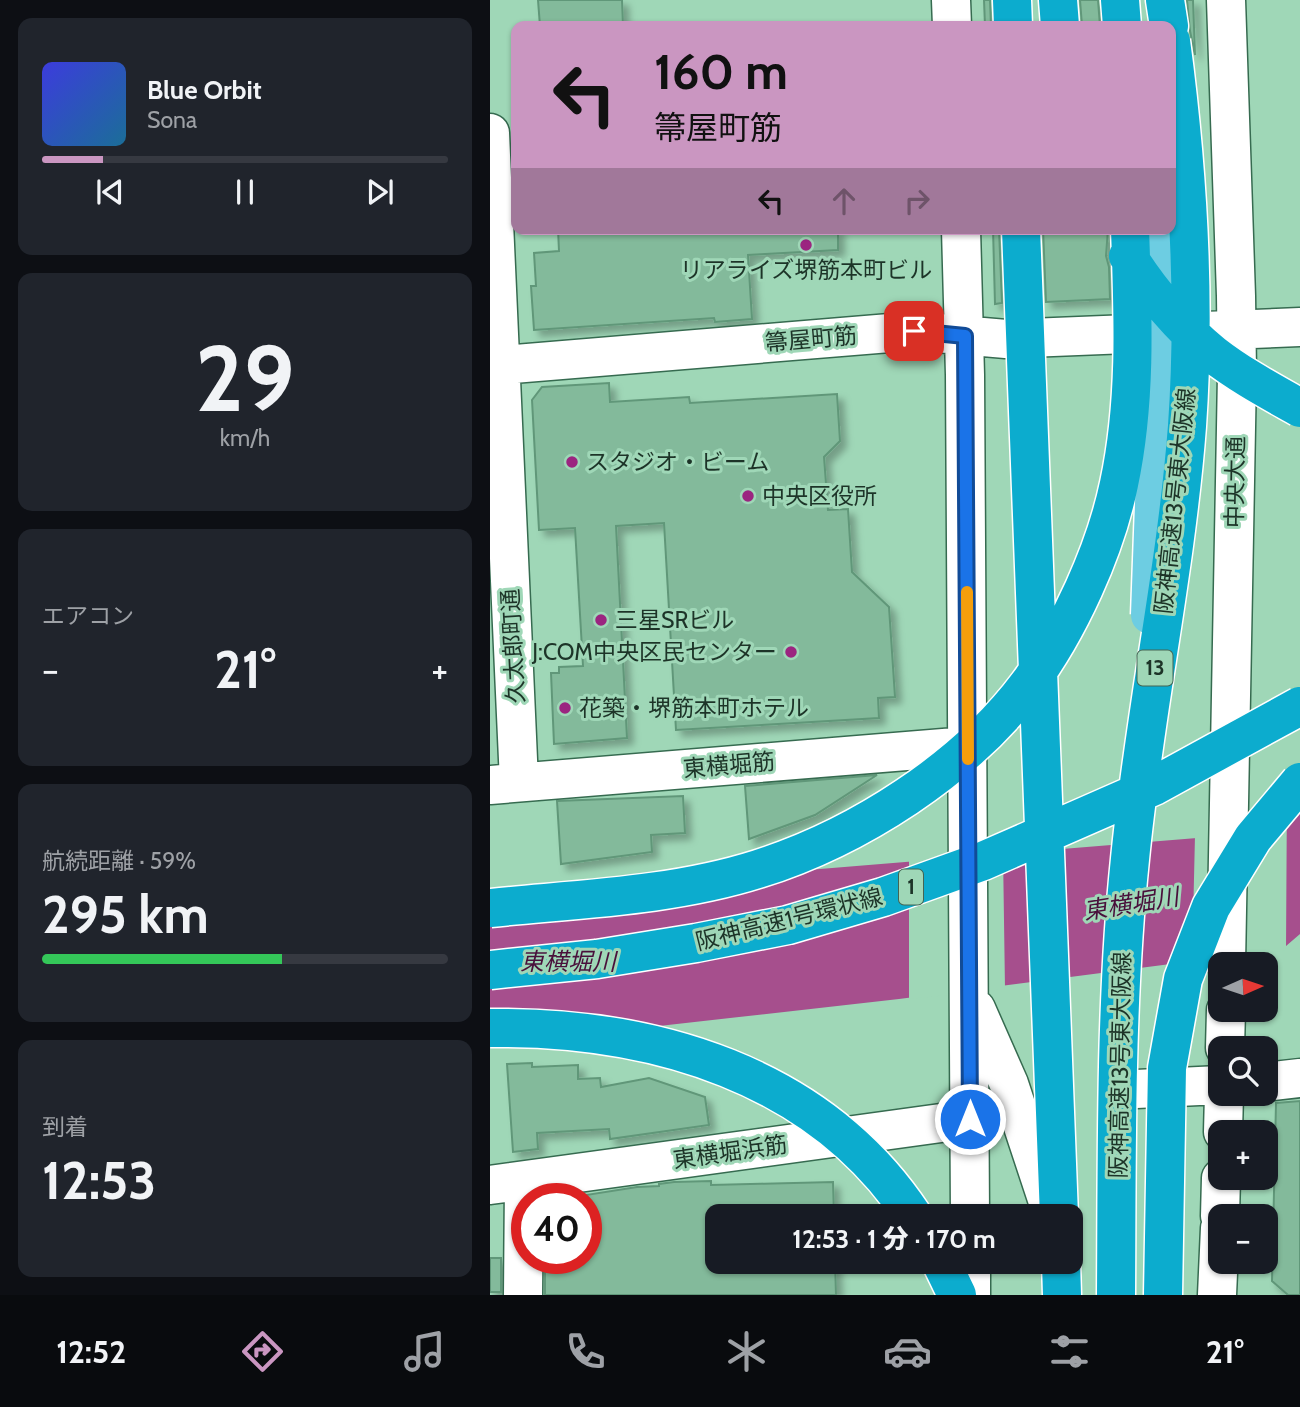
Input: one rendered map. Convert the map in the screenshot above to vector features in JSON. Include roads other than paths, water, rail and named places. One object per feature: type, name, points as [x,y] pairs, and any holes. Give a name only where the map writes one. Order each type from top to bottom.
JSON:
[{"type":"highway","points":[[1012,0],[1013,21]]},
{"type":"highway","points":[[1058,0],[1060,21]]},
{"type":"highway","points":[[1121,0],[1122,21]]},
{"type":"highway","points":[[1165,0],[1168,21]]},
{"type":"highway","name":"阪神高速13号東大阪線","points":[[1116,1295],[1123,923],[1135,804],[1180,493],[1189,396],[1191,260],[1176,96]]},
{"type":"highway","points":[[1022,235],[1054,1204]]},
{"type":"highway","points":[[1115,235],[1135,268],[1168,310],[1212,353],[1254,382],[1300,408]]},
{"type":"highway","points":[[490,908],[684,886],[757,870],[820,846],[878,815],[933,777],[983,735],[1028,685],[1069,618],[1099,555],[1119,484],[1126,438],[1132,365],[1130,235]]},
{"type":"highway","name":"阪神高速1号環状線","points":[[490,970],[597,959],[696,943],[788,925],[883,897],[983,861],[1142,791],[1300,706]]},
{"type":"highway","points":[[1163,1295],[1167,1068],[1183,979],[1211,906],[1253,838],[1300,782]]},
{"type":"highway","points":[[490,1028],[535,1027],[615,1036],[687,1052],[738,1072],[785,1096],[828,1125],[869,1161],[905,1204]]},
{"type":"highway","points":[[947,1274],[957,1295]]},
{"type":"highway","points":[[1061,1274],[1062,1295]]},
{"type":"main road","points":[[1022,235],[1054,1027]]},
{"type":"main road","points":[[1135,1051],[1164,235]]},
{"type":"street","points":[[951,0],[952,21]]},
{"type":"street","name":"中央大通","points":[[1226,0],[1236,329],[1226,952]]},
{"type":"street","name":"久太郎町通","points":[[490,133],[505,783]]},
{"type":"street","points":[[961,235],[965,336],[970,1204]]},
{"type":"street","name":"箒屋町筋","points":[[495,365],[914,331],[1006,339],[1300,327]]},
{"type":"street","points":[[1231,726],[1282,723],[1300,716]]},
{"type":"street","name":"東横堀筋","points":[[505,783],[968,746]]},
{"type":"street","points":[[970,994],[1009,1084],[1051,1204]]},
{"type":"street","points":[[1278,1081],[1300,1078]]},
{"type":"street","points":[[1136,1089],[1208,1086]]},
{"type":"street","name":"東横堀浜筋","points":[[507,1184],[970,1119]]},
{"type":"street","points":[[507,1184],[523,1295]]},
{"type":"street","points":[[971,1274],[971,1295]]},
{"type":"street","points":[[1217,1295],[1218,1274]]},
{"type":"water","name":"東横堀川","points":[[1300,778],[1300,934],[1286,946],[1252,952],[1208,952],[1208,959],[899,999],[490,1045],[490,896],[1197,838],[1277,798]]},
{"type":"place","name":"リアライズ堺筋本町ビル","points":[[806,245]]},
{"type":"place","name":"スタジオ・ビーム","points":[[572,462]]},
{"type":"place","name":"中央区役所","points":[[748,496]]},
{"type":"place","name":"三星SRビル","points":[[601,620]]},
{"type":"place","name":"J:COM中央区民センター","points":[[791,652]]},
{"type":"place","name":"花築・堺筋本町ホテル","points":[[565,708]]}]
